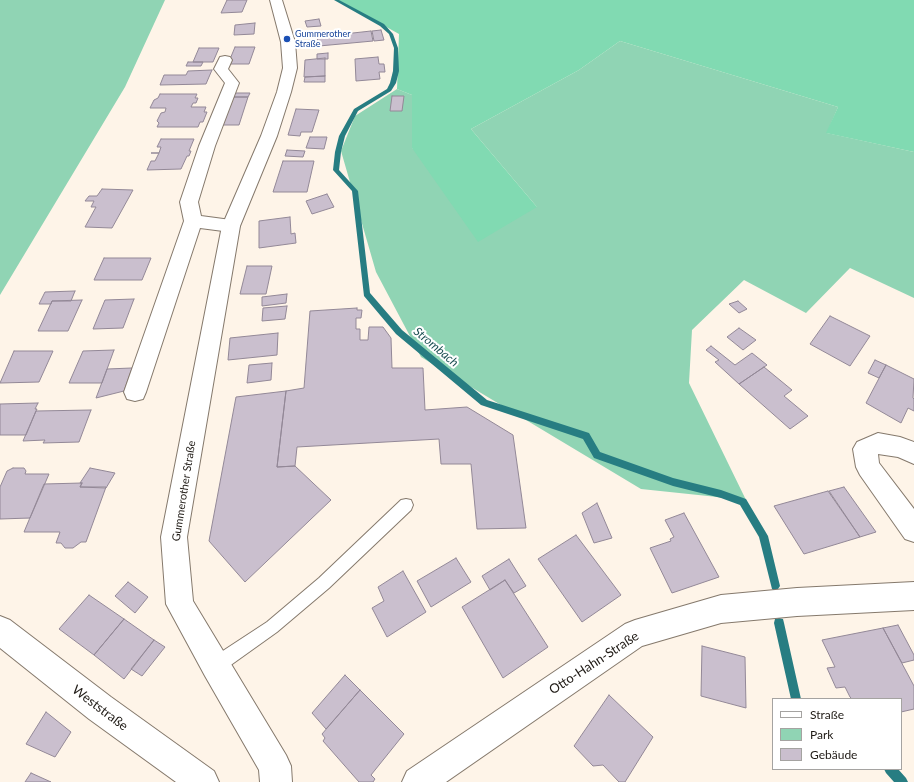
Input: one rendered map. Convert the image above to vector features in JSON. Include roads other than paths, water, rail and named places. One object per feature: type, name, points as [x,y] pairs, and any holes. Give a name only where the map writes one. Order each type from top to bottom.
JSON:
[{"type":"street","name":"Gummerother Straße","points":[[276,0],[288,42],[290,68],[284,92],[269,136],[231,226],[174,537],[180,604],[275,766],[276,782]]},
{"type":"street","points":[[135,392],[193,221],[189,202],[207,146],[222,112],[232,83],[221,69],[225,60]]},
{"type":"street","points":[[193,221],[231,226]]},
{"type":"street","points":[[914,453],[900,447],[878,443],[865,450],[868,467],[914,530]]},
{"type":"street","name":"Otto-Hahn-Straße","points":[[418,782],[635,634],[721,609],[797,602],[914,596]]},
{"type":"street","name":"Weststraße","points":[[0,630],[100,708],[203,782]]},
{"type":"lane","points":[[215,666],[272,626],[324,583],[406,505]]},
{"type":"waterway","name":"Strombach","points":[[336,0],[382,25],[391,34],[396,48],[396,71],[393,83],[389,90],[356,110],[342,136],[338,152],[336,170],[355,191],[367,294],[399,332],[484,403],[586,436],[597,455],[673,482],[721,494],[743,502],[763,536],[775,586]]},
{"type":"waterway","name":"Strombach","points":[[779,623],[796,698]]},
{"type":"waterway","name":"Strombach","points":[[891,770],[902,782]]},
{"type":"place","name":"Gummerother Straße","points":[[287,39]]}]
